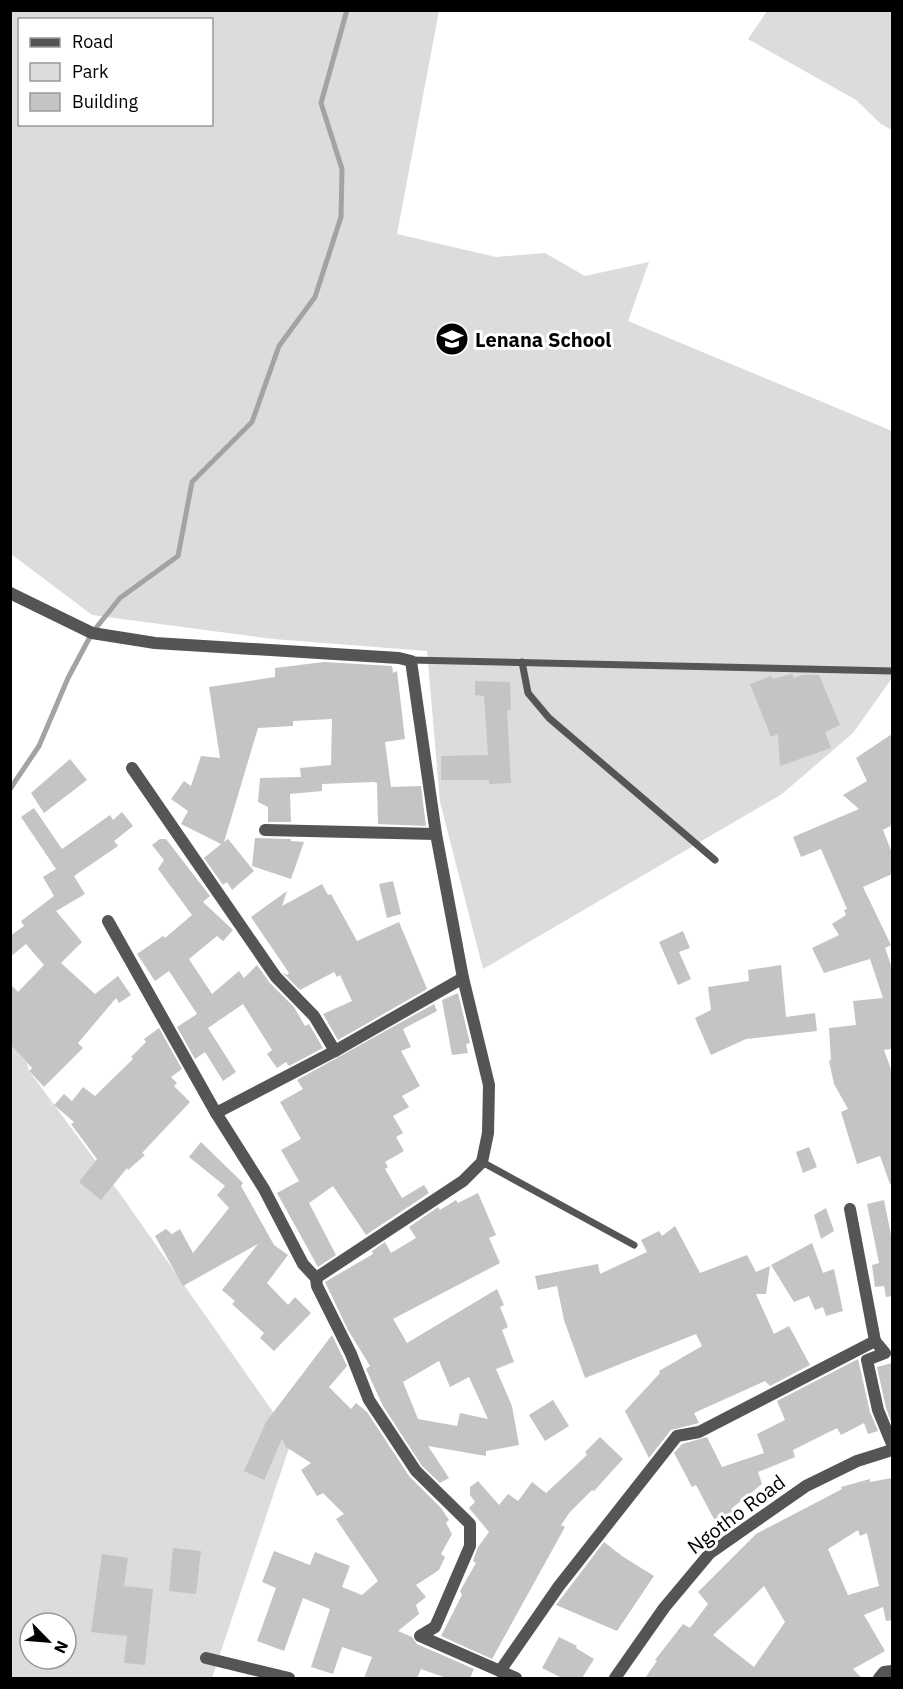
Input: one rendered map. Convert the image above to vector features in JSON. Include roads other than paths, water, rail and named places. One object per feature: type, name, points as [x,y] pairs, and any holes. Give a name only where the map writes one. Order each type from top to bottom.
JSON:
[{"type":"street","points":[[10,593],[92,633],[155,643],[410,660],[436,834],[463,978],[489,1085],[488,1133],[482,1162],[463,1182],[316,1278]]},
{"type":"street","points":[[132,768],[276,977],[314,1016],[335,1051]]},
{"type":"street","points":[[265,830],[436,834]]},
{"type":"street","points":[[108,921],[216,1113],[264,1189],[303,1264],[316,1278],[317,1286],[351,1354],[369,1400],[416,1471],[470,1524],[470,1546],[440,1618],[435,1627],[420,1636],[516,1678]]},
{"type":"street","points":[[216,1113],[335,1051],[463,978]]},
{"type":"street","points":[[850,1209],[875,1341],[889,1352]]},
{"type":"street","points":[[500,1671],[559,1586],[677,1436],[699,1432],[875,1341]]},
{"type":"street","points":[[889,1352],[867,1360],[878,1410],[892,1444]]},
{"type":"street","name":"Ngotho Road","points":[[615,1678],[664,1608],[710,1553],[806,1486],[857,1461],[892,1450]]},
{"type":"street","points":[[206,1659],[289,1678]]},
{"type":"street","points":[[879,1678],[884,1672],[892,1671]]},
{"type":"lane","points":[[410,660],[892,671]]},
{"type":"lane","points":[[522,662],[528,693],[549,718],[688,834],[715,860]]},
{"type":"lane","points":[[482,1162],[634,1245]]},
{"type":"waterway","points":[[10,789],[39,746],[68,678],[92,633],[120,598],[178,556],[192,482],[252,422],[279,346],[315,297],[341,217],[342,169],[321,103],[347,10]]},
{"type":"place","name":"Lenana School","points":[[452,339]]}]
